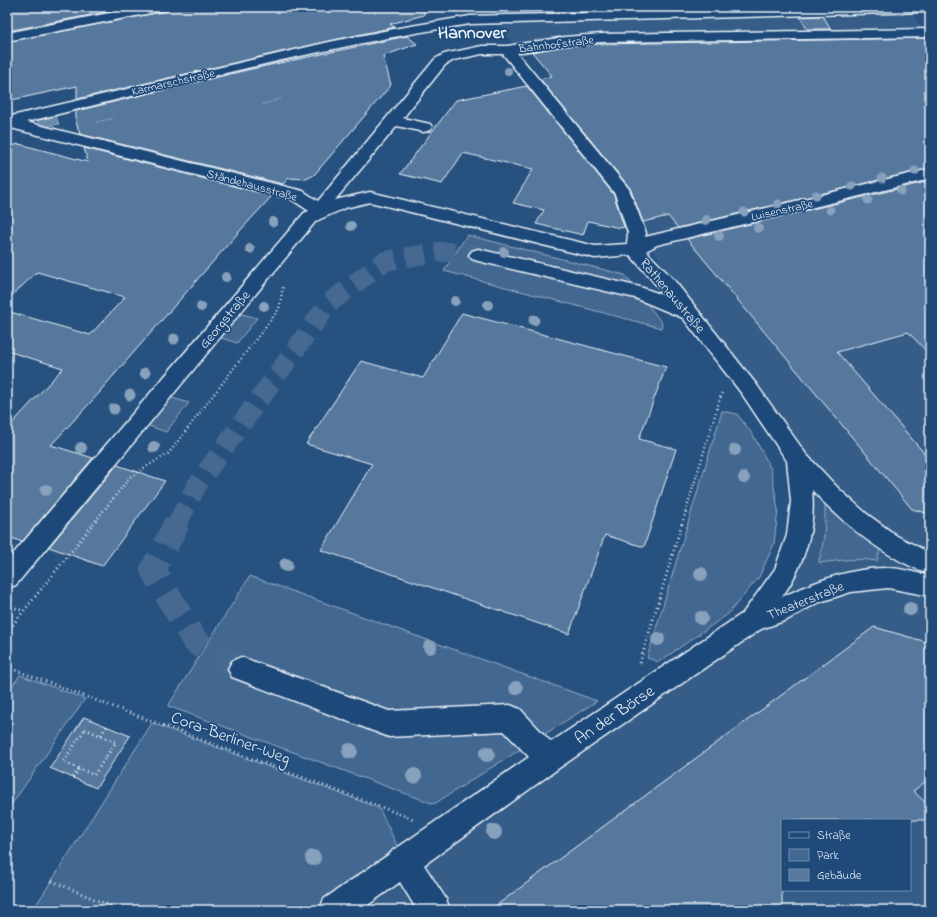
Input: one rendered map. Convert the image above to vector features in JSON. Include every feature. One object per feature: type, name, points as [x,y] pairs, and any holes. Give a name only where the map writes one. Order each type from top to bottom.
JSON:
[{"type":"street","points":[[7,37],[46,31],[160,7]]},
{"type":"street","name":"Bahnhofstraße","points":[[472,26],[507,50],[565,41],[596,28],[852,16],[912,8],[930,8]]},
{"type":"street","name":"Bahnhofstraße","points":[[852,16],[872,27]]},
{"type":"street","name":"Bahnhofstraße","points":[[440,62],[449,57],[472,26],[507,19],[596,28],[729,27],[842,36],[872,27],[930,33]]},
{"type":"street","name":"Karmarschstraße","points":[[7,122],[211,72],[347,41],[418,27],[472,26]]},
{"type":"street","name":"Rathenaustraße","points":[[507,50],[623,193],[637,233],[635,249],[643,260],[667,284],[749,389],[798,460]]},
{"type":"street","name":"Georgstraße","points":[[7,578],[310,217],[322,211],[327,199],[440,62]]},
{"type":"street","points":[[393,120],[427,127]]},
{"type":"street","name":"Ständehausstraße","points":[[7,122],[297,195],[322,211]]},
{"type":"street","name":"Luisenstraße","points":[[635,249],[651,241],[930,174]]},
{"type":"street","points":[[322,211],[350,199],[370,197],[595,252],[635,249]]},
{"type":"street","points":[[478,255],[640,293],[667,303],[692,316]]},
{"type":"street","points":[[798,460],[830,494],[859,521],[890,543],[930,564]]},
{"type":"street","name":"An der Börse","points":[[334,910],[549,759],[752,621],[785,574],[799,535],[802,501],[798,460]]},
{"type":"street","name":"Theaterstraße","points":[[752,621],[778,612],[810,595],[851,582],[888,578],[930,586]]},
{"type":"street","points":[[241,669],[389,724],[510,718],[549,759]]},
{"type":"street","points":[[404,860],[435,910]]},
{"type":"path","points":[[263,104],[281,99]]},
{"type":"path","points":[[90,124],[115,118]]},
{"type":"path","points":[[7,632],[131,476],[169,453],[279,309],[283,284]]},
{"type":"path","points":[[627,706],[723,388]]},
{"type":"path","points":[[7,605],[24,611]]},
{"type":"path","name":"Cora-Berliner-Weg","points":[[7,667],[445,831]]},
{"type":"path","points":[[101,735],[107,726]]},
{"type":"path","points":[[85,729],[101,735],[116,742],[94,775],[63,762],[85,729]]},
{"type":"path","points":[[73,778],[79,769]]},
{"type":"path","points":[[52,881],[120,910]]},
{"type":"shaded area","points":[[503,7],[912,7],[914,17],[921,27],[928,27],[930,29],[930,910],[335,910],[752,621],[785,574],[798,460],[693,320],[623,194],[613,195],[536,96],[551,93],[540,79],[552,76],[531,51],[512,43],[504,32],[502,24],[507,19]]},
{"type":"shaded area","points":[[55,114],[59,124],[41,128],[37,119]]},
{"type":"green space","points":[[467,235],[625,275],[662,323],[661,328],[444,271]]},
{"type":"green space","points":[[238,313],[257,318],[237,343],[218,337]]},
{"type":"green space","points":[[169,397],[189,403],[166,432],[146,425]]},
{"type":"green space","points":[[722,411],[737,414],[753,435],[771,469],[778,510],[774,544],[759,577],[728,614],[659,662],[647,658]]},
{"type":"green space","points":[[826,503],[880,550],[877,561],[849,560],[820,563]]},
{"type":"green space","points":[[250,576],[597,701],[434,804],[168,706]]},
{"type":"green space","points":[[20,675],[85,699],[7,811],[7,693]]},
{"type":"green space","points":[[152,723],[379,808],[403,858],[330,910],[33,910]]},
{"type":"building","points":[[7,7],[132,7],[7,31]]},
{"type":"building","points":[[169,7],[423,7],[424,15],[390,24],[395,27],[77,99],[77,86],[7,101],[7,42],[166,11]]},
{"type":"building","points":[[823,16],[831,29],[807,29],[800,17]]},
{"type":"building","points":[[407,36],[417,44],[383,56],[391,85],[314,175],[306,179],[289,178],[283,184],[80,134],[76,122],[76,111],[247,70]]},
{"type":"building","points":[[930,38],[930,168],[678,228],[668,216],[643,222],[630,188],[540,79],[552,76],[532,52],[565,46],[601,44]]},
{"type":"building","points":[[527,86],[614,195],[624,227],[620,228],[588,221],[583,235],[536,224],[544,210],[513,203],[533,169],[463,153],[442,184],[400,174],[456,100]]},
{"type":"building","points":[[19,144],[88,162],[84,148],[272,196],[101,391],[51,445],[93,458],[22,542],[7,536],[7,429],[63,368],[7,351],[7,311],[90,335],[125,297],[37,272],[7,300],[7,147]]},
{"type":"building","points":[[930,181],[930,355],[908,332],[837,352],[930,460],[930,514],[912,509],[687,239]]},
{"type":"building","points":[[462,313],[666,367],[639,439],[676,449],[644,547],[605,535],[569,634],[321,550],[372,464],[306,444],[361,361],[423,378]]},
{"type":"building","points":[[117,465],[165,481],[102,566],[49,547]]},
{"type":"building","points":[[874,627],[930,643],[930,778],[913,791],[930,807],[930,820],[781,819],[782,910],[490,910]]},
{"type":"building","points":[[84,717],[130,736],[96,788],[50,768]]},
{"type":"tunnel","points":[[177,524],[197,485],[329,303],[385,261],[438,252],[463,252],[478,255]]},
{"type":"tunnel","points":[[177,523],[153,570],[194,640],[213,655],[241,669]]},
{"type":"district","name":"Hannover","points":[[472,32]]}]
